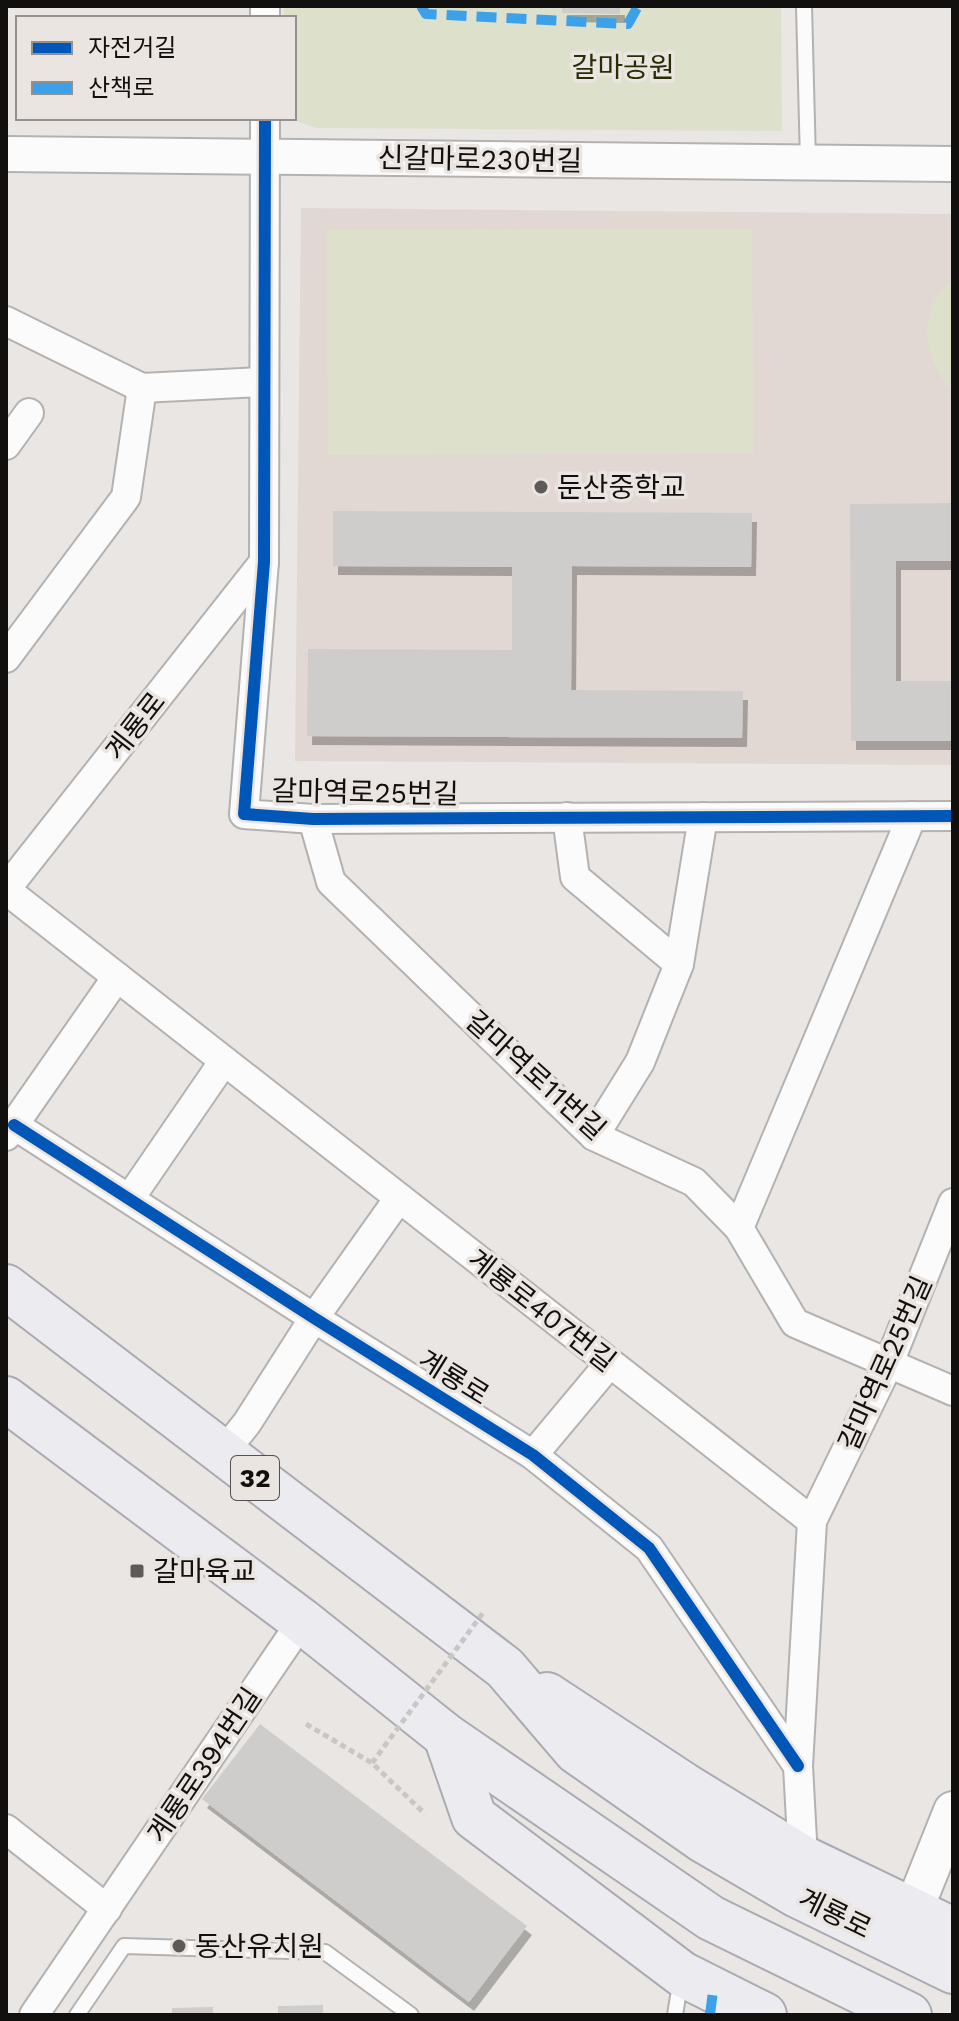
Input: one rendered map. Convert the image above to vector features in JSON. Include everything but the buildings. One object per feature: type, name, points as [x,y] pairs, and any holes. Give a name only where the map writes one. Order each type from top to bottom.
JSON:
[{"type":"main road","name":"계룡로","points":[[6,1287],[505,1668],[576,1751],[703,1840],[797,1895],[953,1971]]},
{"type":"main road","name":"계룡로","points":[[6,1399],[302,1621],[446,1736],[711,1918],[909,2015]]},
{"type":"main road","name":"32","points":[[505,1668],[687,1787],[803,1858],[941,1920]]},
{"type":"main road","points":[[446,1736],[474,1817],[695,1999],[764,2015]]},
{"type":"main road","points":[[941,1920],[953,1811]]},
{"type":"street","name":"갈마역로25번길","points":[[265,120],[264,562],[244,814],[313,819],[953,816]]},
{"type":"street","name":"신갈마로230번길","points":[[6,154],[953,164]]},
{"type":"street","points":[[6,321],[142,388],[263,382]]},
{"type":"street","points":[[6,658],[126,497],[142,388]]},
{"type":"street","points":[[6,445],[29,413]]},
{"type":"street","name":"계룡로","points":[[6,890],[264,562]]},
{"type":"street","points":[[739,1228],[912,816]]},
{"type":"street","points":[[567,817],[575,877],[679,964]]},
{"type":"street","points":[[594,1136],[640,1062],[679,964],[703,817]]},
{"type":"street","name":"갈마역로11번길","points":[[313,819],[331,882],[594,1136],[694,1182],[739,1228],[795,1323],[953,1391]]},
{"type":"street","name":"계룡로407번길","points":[[6,890],[812,1521]]},
{"type":"street","points":[[10,1130],[117,977]]},
{"type":"street","points":[[130,1198],[224,1061]]},
{"type":"street","name":"계룡로","points":[[10,1130],[130,1198],[533,1455],[649,1548],[798,1766]]},
{"type":"street","points":[[223,1453],[247,1423],[314,1318],[399,1198]]},
{"type":"street","name":"갈마역로25번길","points":[[812,1521],[889,1363],[953,1203]]},
{"type":"street","points":[[533,1455],[610,1363]]},
{"type":"street","points":[[803,1858],[798,1766],[812,1521]]},
{"type":"street","name":"계룡로394번길","points":[[34,2015],[302,1621]]},
{"type":"street","points":[[6,1829],[107,1909]]},
{"type":"lane","points":[[804,6],[808,162]]},
{"type":"lane","points":[[77,2015],[124,1946],[325,1952],[411,2015]]},
{"type":"path","points":[[372,1763],[483,1613]]},
{"type":"path","points":[[306,1724],[372,1763],[425,1814]]},
{"type":"shaded area","name":"둔산중학교","points":[[301,208],[953,214],[953,765],[295,761]]},
{"type":"green space","name":"갈마공원","points":[[284,6],[781,6],[782,131],[316,128],[294,120],[296,16],[284,16]]},
{"type":"green space","points":[[752,229],[753,453],[328,455],[327,230]]},
{"type":"green space","points":[[953,279],[953,392],[935,364],[928,335],[933,305]]},
{"type":"marked path","points":[[421,6],[426,14],[628,24],[638,6]]},
{"type":"marked path","points":[[710,2015],[713,1991]]},
{"type":"cycle path","points":[[265,120],[264,562],[244,814],[313,819],[953,816]]},
{"type":"cycle path","points":[[14,1125],[533,1455],[649,1548],[798,1766]]},
{"type":"place","name":"둔산중학교","points":[[541,487]]},
{"type":"place","name":"갈마육교","points":[[137,1571]]},
{"type":"place","name":"동산유치원","points":[[179,1946]]}]
